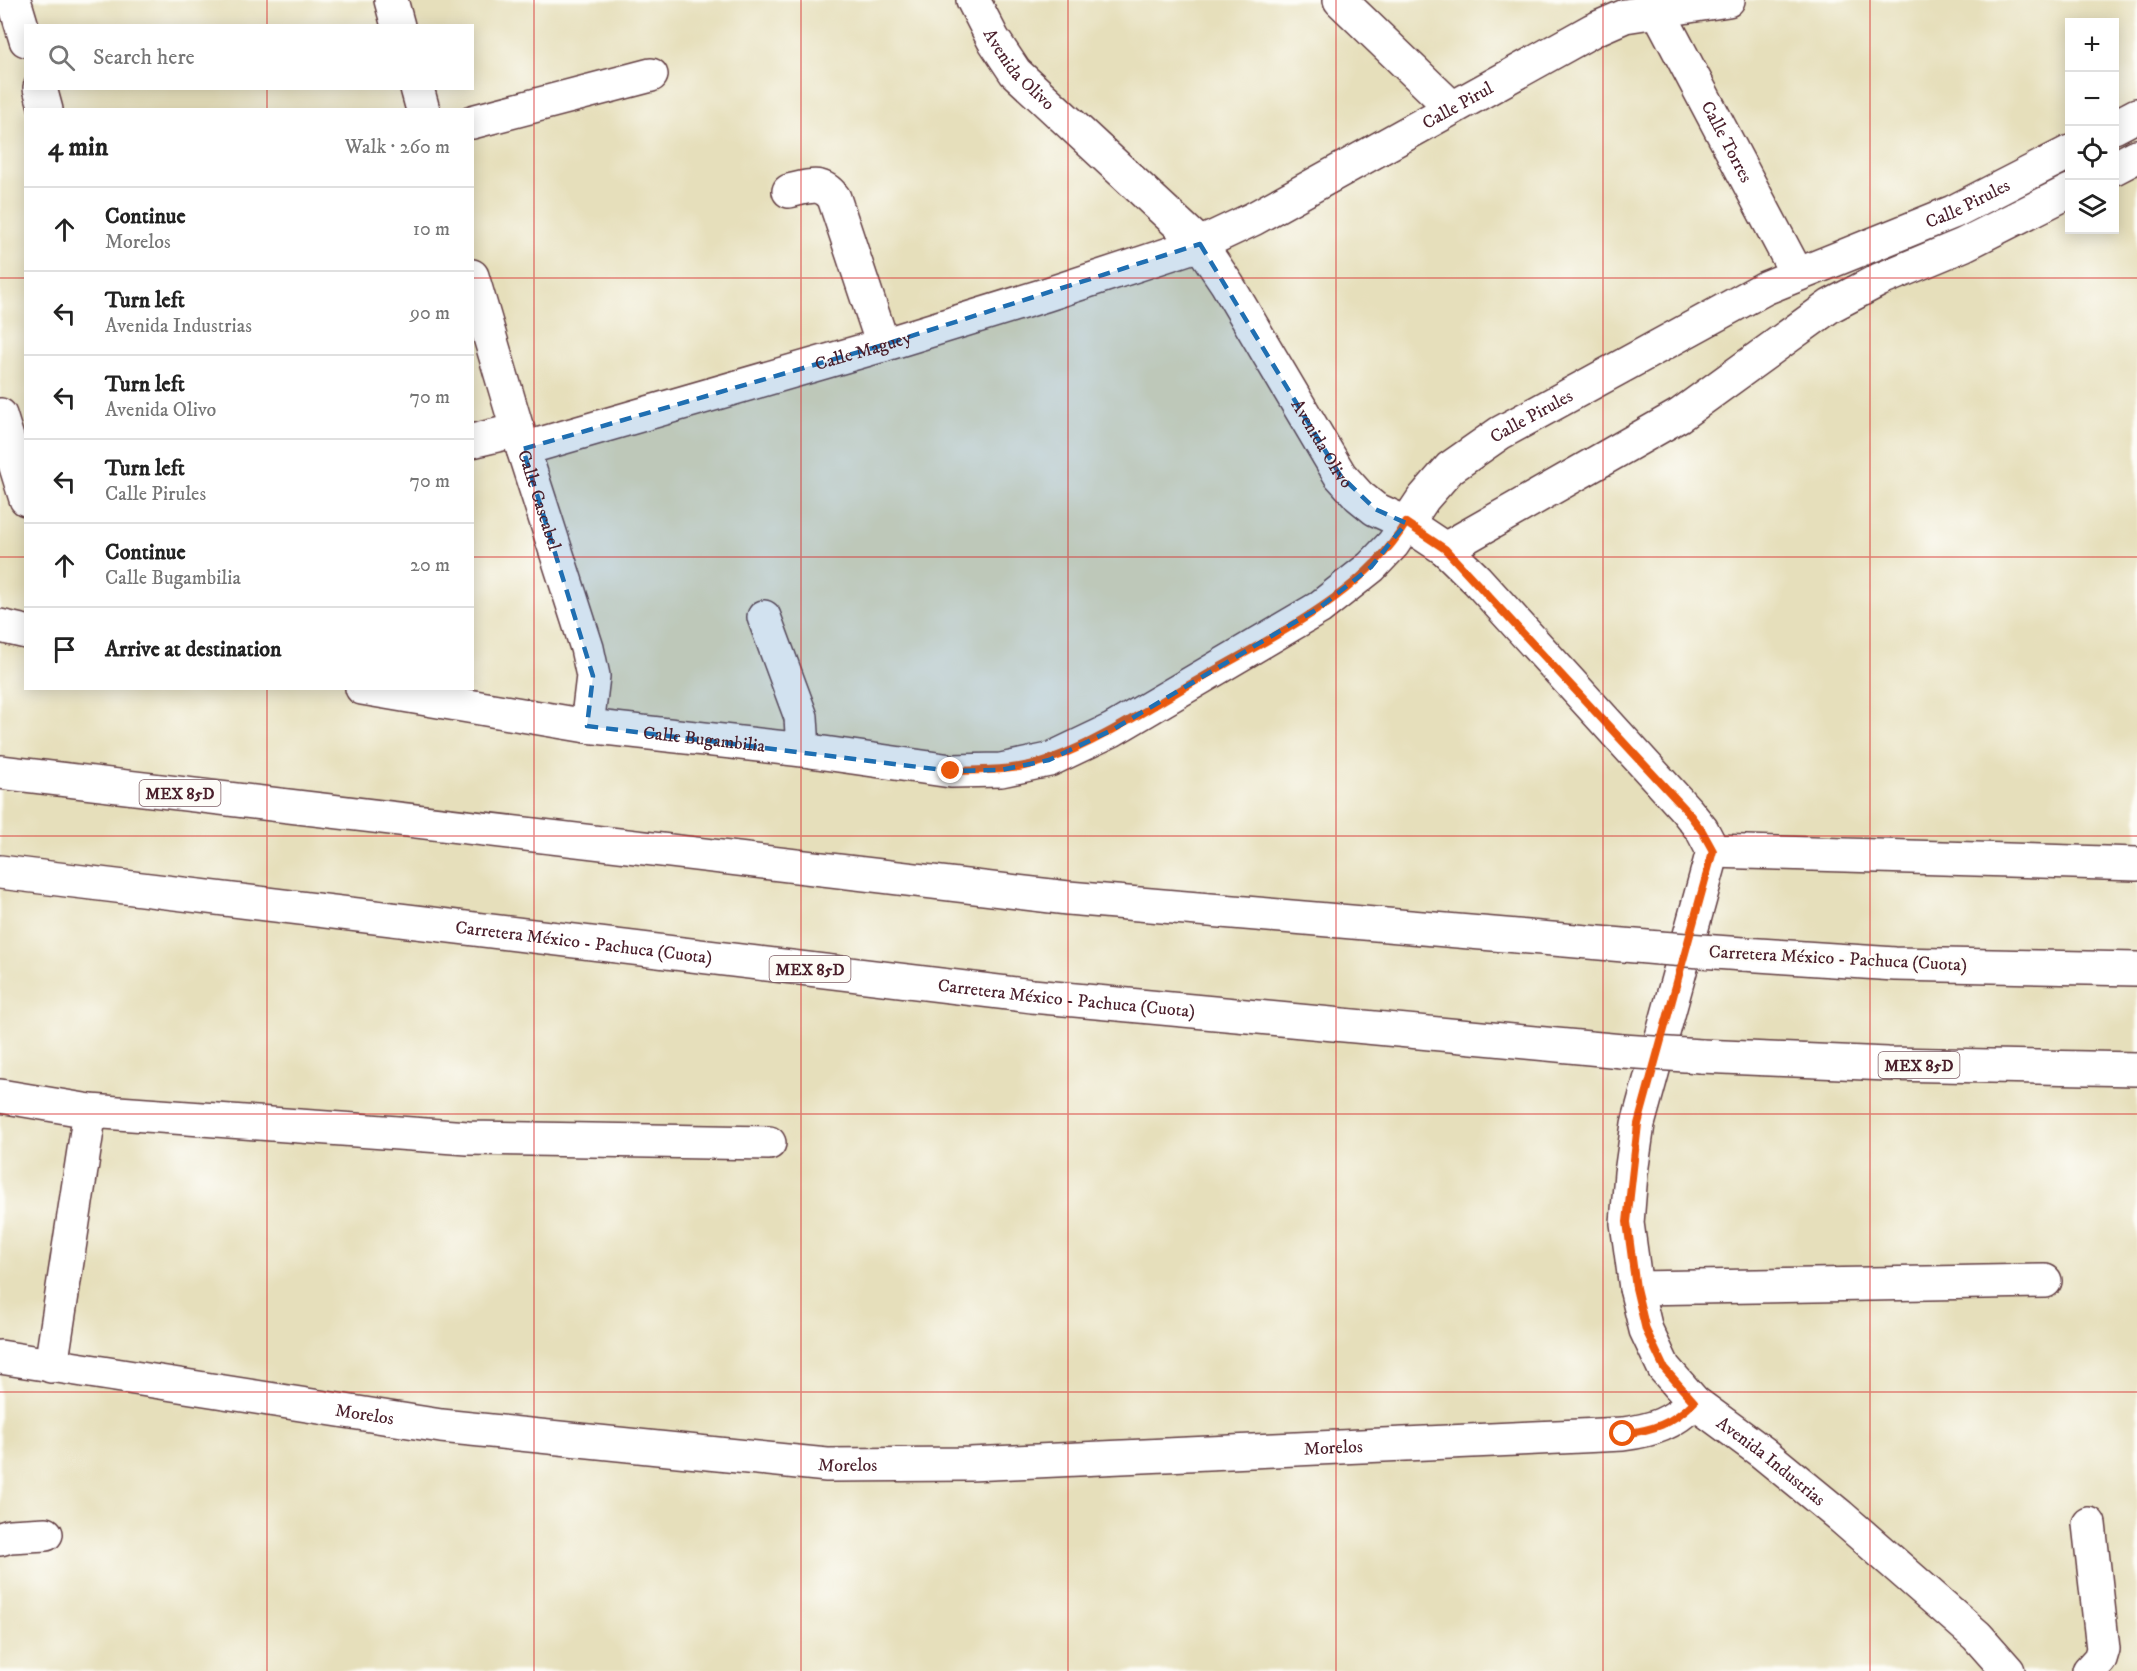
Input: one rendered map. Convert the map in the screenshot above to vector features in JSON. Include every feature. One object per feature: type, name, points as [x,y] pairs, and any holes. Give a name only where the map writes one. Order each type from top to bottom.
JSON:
[{"type":"main road","points":[[14,0],[24,33]]},
{"type":"main road","points":[[391,0],[397,24]]},
{"type":"main road","name":"Avenida Olivo","points":[[973,0],[993,39],[1015,72],[1200,244],[1227,284],[1340,475],[1375,509],[1406,523],[1445,549],[1687,811],[1713,851]]},
{"type":"main road","points":[[1340,0],[1451,107]]},
{"type":"main road","name":"Calle Pirul","points":[[1200,244],[1253,219],[1593,30],[1619,8],[1728,0]]},
{"type":"main road","name":"Calle Torres","points":[[1677,5],[1797,274]]},
{"type":"main road","points":[[474,121],[651,75]]},
{"type":"main road","points":[[40,90],[44,108]]},
{"type":"main road","points":[[418,90],[422,108]]},
{"type":"main road","points":[[2117,126],[2137,115]]},
{"type":"main road","name":"Calle Pirules","points":[[1049,760],[1112,730],[1319,608],[1371,567],[1393,544],[1406,523],[1450,468],[1500,433],[1765,288],[1953,212],[2065,155]]},
{"type":"main road","points":[[2119,166],[2137,156]]},
{"type":"main road","points":[[789,191],[818,185],[824,187],[834,198],[883,345]]},
{"type":"main road","points":[[1445,549],[1680,415],[1830,306],[1879,280],[1963,245],[2065,194]]},
{"type":"main road","name":"Calle Maguey","points":[[474,441],[521,439],[883,345],[1200,244]]},
{"type":"main road","name":"Calle Cascabel","points":[[474,283],[587,648],[593,676],[587,726]]},
{"type":"main road","points":[[0,415],[24,493]]},
{"type":"main road","points":[[764,618],[801,717],[803,750]]},
{"type":"main road","points":[[0,626],[24,632]]},
{"type":"main road","name":"Calle Bugambilia","points":[[374,690],[587,726],[803,750],[951,771],[1001,770],[1049,760]]},
{"type":"main road","name":"Carretera México - Pachuca (Cuota)","points":[[0,772],[1068,898],[1743,954],[1895,964],[2137,969]]},
{"type":"main road","points":[[1713,851],[2137,864]]},
{"type":"main road","name":"Avenida Industrias","points":[[1713,851],[1638,1124],[1627,1222],[1636,1288],[1646,1330],[1664,1368],[1694,1402],[1762,1452],[1840,1516],[1977,1636],[2008,1671]]},
{"type":"main road","name":"Carretera México - Pachuca (Cuota)","points":[[0,872],[1032,996],[1622,1051],[1888,1064],[2137,1069]]},
{"type":"main road","points":[[0,1096],[90,1111],[468,1138],[769,1143]]},
{"type":"main road","points":[[51,1366],[90,1111]]},
{"type":"main road","points":[[1636,1288],[2045,1281]]},
{"type":"main road","name":"Morelos","points":[[0,1357],[441,1426],[827,1465],[959,1464],[1623,1434],[1664,1425],[1679,1417],[1694,1402]]},
{"type":"main road","points":[[2089,1524],[2103,1649],[2100,1659],[2089,1671]]},
{"type":"main road","points":[[0,1539],[10,1536],[46,1534]]},
{"type":"highlighted area","points":[[1200,244],[1340,475],[1375,509],[1406,523],[1371,567],[1319,608],[1112,730],[1049,760],[1001,770],[951,771],[587,726],[593,676],[523,449],[883,345]]},
{"type":"route","points":[[951,771],[1001,770],[1049,760],[1112,730],[1319,608],[1371,567],[1393,544],[1406,523],[1445,549],[1477,580],[1687,811],[1713,851],[1638,1124],[1627,1222],[1640,1311],[1646,1330],[1664,1368],[1694,1402],[1679,1417],[1664,1425],[1623,1434]]}]
